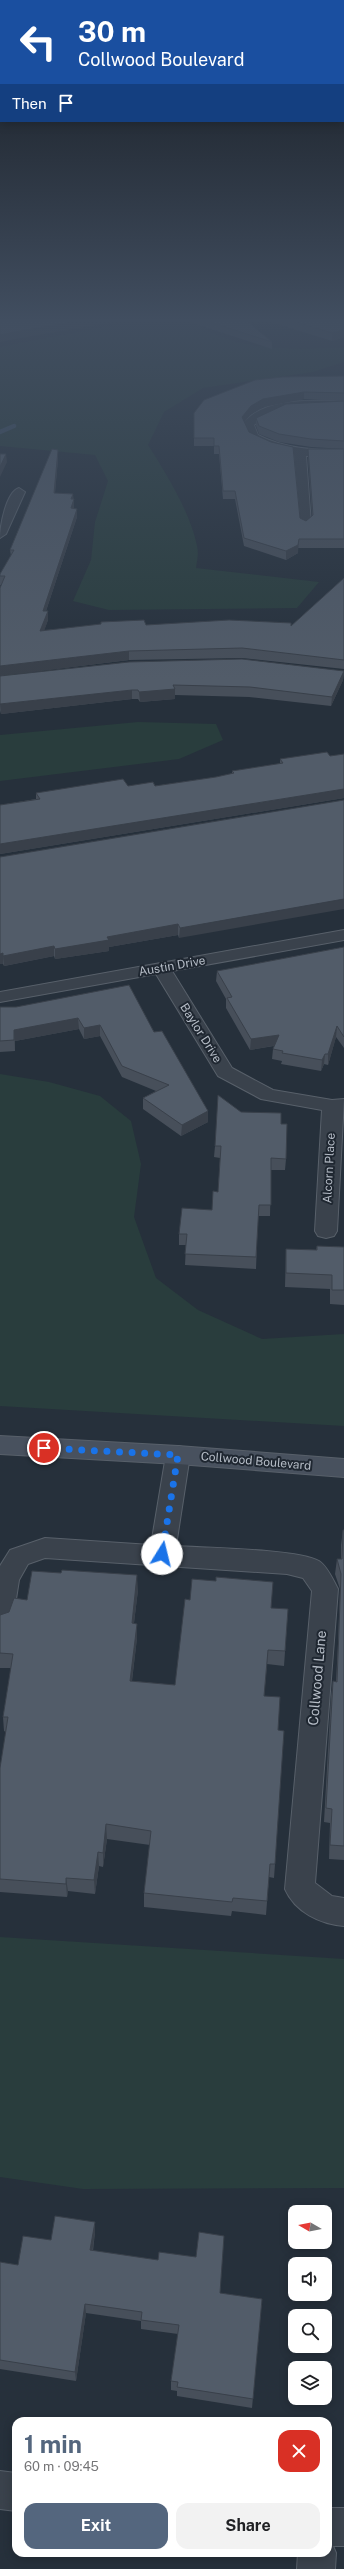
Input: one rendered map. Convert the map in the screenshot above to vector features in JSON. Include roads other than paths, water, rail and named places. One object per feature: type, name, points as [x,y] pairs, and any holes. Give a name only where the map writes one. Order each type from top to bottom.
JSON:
[{"type":"main road","name":"Collwood Boulevard","points":[[0,1445],[178,1455],[344,1468]]},
{"type":"street","points":[[259,441],[278,449],[300,453],[344,453]]},
{"type":"street","points":[[300,453],[305,524]]},
{"type":"street","points":[[0,534],[19,492]]},
{"type":"street","name":"Austin Drive","points":[[0,997],[344,935]]},
{"type":"street","name":"Baylor Drive","points":[[161,968],[225,1072],[268,1095],[338,1105]]},
{"type":"street","name":"Alcorn Place","points":[[326,1230],[338,1105]]},
{"type":"street","points":[[162,1554],[178,1455]]},
{"type":"street","name":"Collwood Lane","points":[[0,1618],[6,1579],[19,1557],[45,1548],[162,1554],[287,1564],[311,1569],[324,1589],[300,1889],[326,1910],[344,1912]]},
{"type":"street","points":[[0,2490],[12,2492]]},
{"type":"street","points":[[332,2527],[344,2527]]},
{"type":"street","points":[[316,2569],[317,2557]]}]
